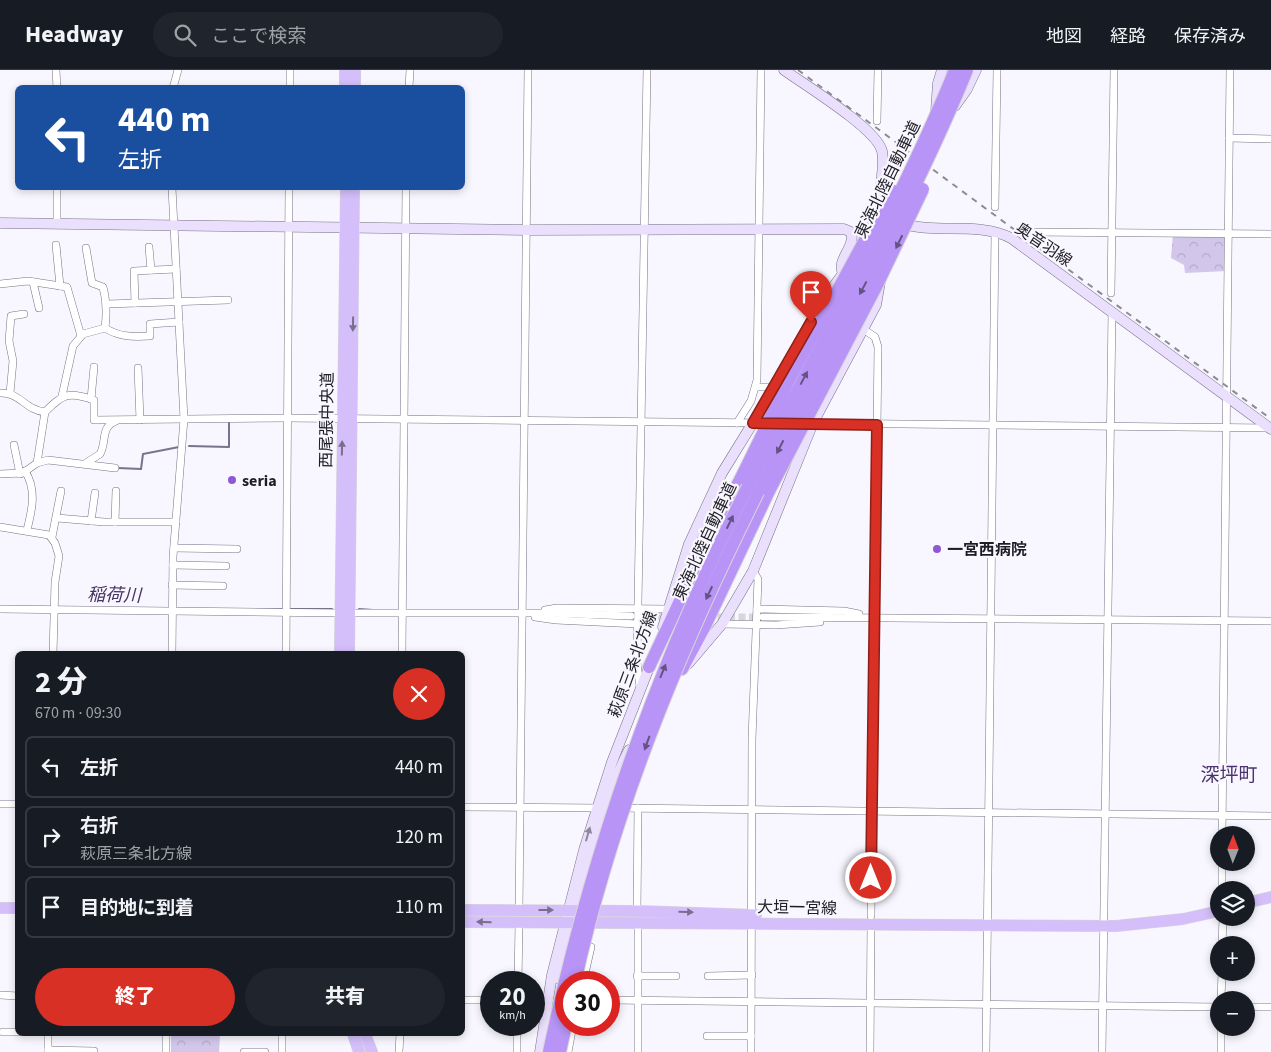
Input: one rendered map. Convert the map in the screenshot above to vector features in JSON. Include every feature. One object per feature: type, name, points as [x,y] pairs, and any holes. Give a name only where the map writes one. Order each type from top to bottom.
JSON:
[{"type":"highway","points":[[649,667],[714,528],[789,380],[920,138],[951,70]]},
{"type":"highway","name":"東海北陸自動車道","points":[[548,1052],[591,880],[624,775],[665,666],[733,516],[908,175],[955,70]]},
{"type":"highway","name":"東海北陸自動車道","points":[[578,971],[601,884],[631,787],[665,695],[699,615],[776,456],[919,181],[967,70]]},
{"type":"highway","points":[[680,673],[704,628],[769,492],[900,239],[927,179],[955,99]]},
{"type":"highway","points":[[560,1052],[563,1036]]},
{"type":"main road","points":[[345,70],[345,85]]},
{"type":"main road","points":[[354,85],[355,70]]},
{"type":"main road","points":[[784,70],[866,129],[879,143],[883,159],[882,205],[893,218]]},
{"type":"main road","name":"萩原三条北方線","points":[[931,139],[935,120],[938,83],[942,70]]},
{"type":"main road","name":"萩原三条北方線","points":[[601,808],[632,744],[680,673],[722,624],[753,571],[813,423],[879,296],[884,246],[893,218],[931,139],[967,89],[976,70]]},
{"type":"main road","name":"西尾張中央道","points":[[346,190],[350,227]]},
{"type":"main road","name":"西尾張中央道","points":[[349,651],[345,613],[347,418],[350,227],[354,190]]},
{"type":"main road","name":"萩原三条北方線","points":[[540,1052],[547,1000],[571,910],[601,808],[689,544],[722,473],[775,388],[820,305],[843,273],[881,235],[893,218]]},
{"type":"main road","name":"奥音羽線","points":[[893,218],[923,229],[995,232],[1011,238],[1112,310],[1270,428]]},
{"type":"main road","points":[[0,223],[527,230],[850,230],[853,242],[841,264],[843,273]]},
{"type":"main road","name":"西尾張中央道","points":[[340,651],[345,613]]},
{"type":"main road","points":[[1255,894],[1271,890]]},
{"type":"main road","points":[[1255,901],[1271,897]]},
{"type":"main road","name":"大垣一宮線","points":[[1105,922],[1184,912],[1210,906]]},
{"type":"main road","points":[[0,908],[15,908]]},
{"type":"main road","name":"大垣一宮線","points":[[465,910],[571,910],[637,916],[1146,924],[1210,913]]},
{"type":"main road","points":[[0,914],[15,914]]},
{"type":"main road","name":"大垣一宮線","points":[[465,922],[568,922],[637,916]]},
{"type":"main road","name":"萩原三条北方線","points":[[548,1052],[554,1001],[568,922]]},
{"type":"main road","points":[[354,1036],[359,1052]]},
{"type":"main road","points":[[366,1036],[372,1052]]},
{"type":"street","points":[[56,70],[56,85]]},
{"type":"street","points":[[174,85],[178,70]]},
{"type":"street","points":[[290,70],[290,85]]},
{"type":"street","points":[[409,85],[410,70]]},
{"type":"street","points":[[519,910],[528,70]]},
{"type":"street","points":[[640,688],[637,663],[643,422],[643,229],[646,70]]},
{"type":"street","points":[[737,423],[752,401],[756,387],[761,70]]},
{"type":"street","points":[[877,122],[878,70]]},
{"type":"street","points":[[995,207],[997,70]]},
{"type":"street","points":[[1111,293],[1114,70]]},
{"type":"street","points":[[1222,826],[1230,70]]},
{"type":"street","points":[[1229,138],[1271,139]]},
{"type":"street","points":[[57,190],[57,224]]},
{"type":"street","points":[[172,190],[184,419],[173,565],[172,651]]},
{"type":"street","points":[[286,651],[289,190]]},
{"type":"street","points":[[402,651],[406,419],[406,190]]},
{"type":"street","points":[[986,1052],[995,232]]},
{"type":"street","points":[[1030,232],[1271,234]]},
{"type":"street","points":[[56,245],[60,286]]},
{"type":"street","points":[[149,247],[151,270]]},
{"type":"street","points":[[86,248],[92,283],[104,288],[107,304],[105,328]]},
{"type":"street","points":[[135,303],[134,270],[176,269]]},
{"type":"street","points":[[33,282],[39,308]]},
{"type":"street","points":[[0,284],[33,282],[67,287],[81,336]]},
{"type":"street","points":[[107,304],[228,300]]},
{"type":"street","points":[[820,305],[871,333],[877,342],[870,1052]]},
{"type":"street","points":[[1102,1052],[1105,922],[1106,620],[1112,310]]},
{"type":"street","points":[[10,393],[13,366],[9,341],[11,316],[24,314]]},
{"type":"street","points":[[37,463],[45,412],[62,396],[70,353],[81,336],[105,328],[118,335],[130,337],[150,336],[150,324],[179,322]]},
{"type":"street","points":[[94,367],[91,399],[94,400],[94,420],[347,418],[1270,428]]},
{"type":"street","points":[[138,368],[140,420]]},
{"type":"street","points":[[756,387],[775,388]]},
{"type":"street","points":[[0,393],[10,393],[33,410],[45,412]]},
{"type":"street","points":[[62,396],[91,399]]},
{"type":"street","points":[[86,463],[100,454],[108,424],[118,420]]},
{"type":"street","points":[[14,445],[22,472],[33,488],[27,530]]},
{"type":"street","points":[[1,475],[22,472],[37,463],[61,460],[115,468]]},
{"type":"street","points":[[53,651],[53,609],[59,556],[52,537],[61,491]]},
{"type":"street","points":[[115,522],[116,492]]},
{"type":"street","points":[[91,521],[95,493]]},
{"type":"street","points":[[57,518],[115,522],[176,522]]},
{"type":"street","points":[[0,528],[27,530],[52,537]]},
{"type":"street","points":[[174,548],[238,549]]},
{"type":"street","points":[[173,565],[226,566]]},
{"type":"street","points":[[751,1052],[754,809],[752,740],[758,579],[753,571]]},
{"type":"street","points":[[172,585],[223,586]]},
{"type":"street","points":[[522,615],[557,608],[668,609]]},
{"type":"street","points":[[0,610],[53,609],[522,615],[545,613],[631,616]]},
{"type":"street","points":[[757,609],[844,611],[875,617]]},
{"type":"street","points":[[522,615],[556,620],[638,624]]},
{"type":"street","points":[[763,617],[1271,621]]},
{"type":"street","points":[[722,624],[756,625],[837,622],[875,617]]},
{"type":"street","points":[[0,804],[15,804]]},
{"type":"street","points":[[465,807],[1271,816]]},
{"type":"street","points":[[638,808],[638,1052]]},
{"type":"street","points":[[518,971],[519,923]]},
{"type":"street","points":[[586,971],[592,947]]},
{"type":"street","points":[[637,976],[676,976]]},
{"type":"street","points":[[708,976],[752,976]]},
{"type":"street","points":[[0,995],[15,996]]},
{"type":"street","points":[[465,1000],[480,1000]]},
{"type":"street","points":[[620,1000],[1210,1007]]},
{"type":"street","points":[[1255,1007],[1271,1007]]},
{"type":"street","points":[[3,1032],[15,1032]]},
{"type":"street","points":[[48,1036],[48,1051],[94,1051]]},
{"type":"street","points":[[166,1036],[166,1052]]},
{"type":"street","points":[[282,1036],[282,1052]]},
{"type":"street","points":[[399,1052],[400,1036]]},
{"type":"street","points":[[517,1052],[518,1036]]},
{"type":"street","points":[[549,1036],[570,1040]]},
{"type":"street","points":[[568,1052],[571,1036]]},
{"type":"street","points":[[707,1036],[752,1036]]},
{"type":"street","points":[[1221,1036],[1221,1052]]},
{"type":"street","points":[[244,1052],[265,1052]]},
{"type":"green space","points":[[1173,234],[1227,234],[1227,271],[1185,273],[1184,265],[1171,258]]},
{"type":"green space","points":[[171,1036],[220,1036],[219,1052],[171,1052]]},
{"type":"waterway","points":[[189,446],[229,447],[229,423]]},
{"type":"waterway","points":[[118,468],[141,469],[143,454],[179,447]]},
{"type":"waterway","name":"稲荷川","points":[[256,609],[283,609]]},
{"type":"waterway","name":"稲荷川","points":[[291,609],[332,609]]},
{"type":"waterway","name":"稲荷川","points":[[359,609],[373,610]]},
{"type":"tunnel","points":[[634,616],[668,617]]},
{"type":"tunnel","points":[[707,617],[761,617]]},
{"type":"railway","points":[[798,70],[1271,419]]},
{"type":"place","name":"seria","points":[[232,480]]},
{"type":"place","name":"一宮西病院","points":[[937,549]]},
{"type":"district","name":"深坪町","points":[[1229,774]]},
{"type":"route","points":[[811,322],[775,388],[753,423],[877,425],[871,878]]}]
